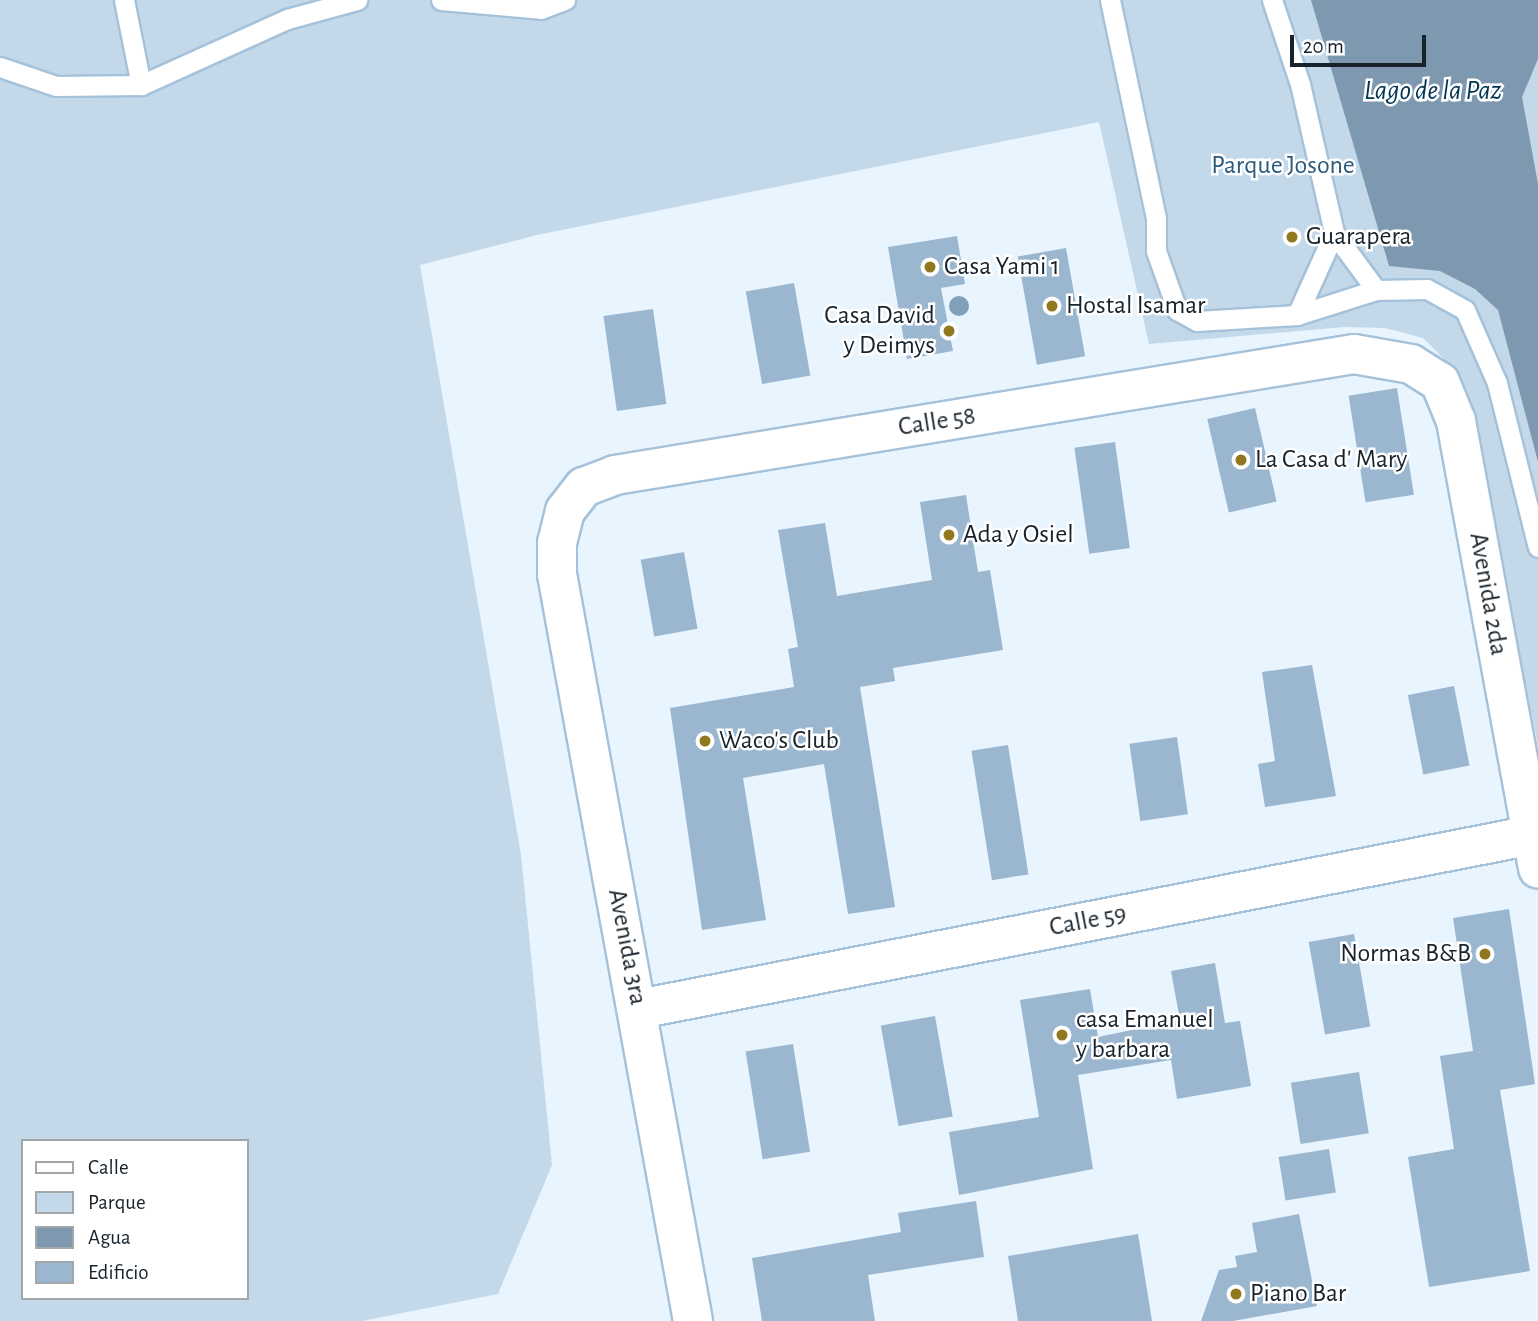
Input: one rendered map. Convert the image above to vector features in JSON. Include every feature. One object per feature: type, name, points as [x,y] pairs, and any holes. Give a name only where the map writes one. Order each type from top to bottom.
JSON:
[{"type":"street","name":"Calle 58","points":[[557,574],[557,543],[565,511],[584,487],[615,475],[1354,355],[1385,358]]},
{"type":"street","name":"Avenida 2da","points":[[1385,358],[1410,364],[1440,382],[1457,421],[1536,846]]},
{"type":"street","name":"Avenida 3ra","points":[[557,574],[639,1009],[693,1321]]},
{"type":"street","name":"Calle 59","points":[[639,1009],[1536,846]]},
{"type":"lane","points":[[124,0],[141,85]]},
{"type":"lane","points":[[0,66],[56,86],[141,85],[288,19],[357,0]]},
{"type":"lane","points":[[441,0],[541,9],[565,0]]},
{"type":"lane","points":[[1110,0],[1156,218],[1156,251],[1177,310],[1197,321],[1297,315],[1376,290],[1427,289],[1465,310],[1497,383],[1538,547]]},
{"type":"lane","points":[[1272,0],[1300,84],[1334,233],[1376,290]]},
{"type":"lane","points":[[1297,315],[1334,233]]},
{"type":"green space","name":"Parque Josone","points":[[0,0],[1538,0],[1538,746],[1467,394],[1452,367],[1423,338],[1385,328],[1345,327],[1149,344],[1099,122],[537,235],[420,265],[521,855],[552,1165],[498,1294],[362,1321],[0,1321]]},
{"type":"water","name":"Lago de la Paz","points":[[1311,0],[1538,0],[1538,59],[1522,97],[1538,184],[1538,462],[1498,310],[1475,289],[1440,271],[1389,266]]},
{"type":"building","points":[[957,236],[965,284],[941,288],[953,351],[907,359],[888,247]]},
{"type":"building","name":"Hostal Isamar","points":[[1066,248],[1085,356],[1037,365],[1018,257]]},
{"type":"building","points":[[794,283],[810,376],[762,384],[746,292]]},
{"type":"building","points":[[653,309],[666,404],[617,411],[603,316]]},
{"type":"building","points":[[1397,388],[1414,495],[1365,502],[1349,396]]},
{"type":"building","name":"La Casa d' Mary","points":[[1255,408],[1277,502],[1229,513],[1207,419]]},
{"type":"building","points":[[1115,442],[1130,548],[1089,554],[1074,448]]},
{"type":"building","points":[[966,495],[978,572],[990,570],[1003,650],[893,668],[895,681],[860,687],[895,907],[848,914],[824,764],[743,778],[766,920],[702,930],[670,708],[794,687],[788,649],[798,647],[778,530],[825,523],[837,596],[932,580],[920,502]]},
{"type":"building","points":[[684,552],[698,629],[654,636],[641,560]]},
{"type":"building","points":[[1312,665],[1336,796],[1265,807],[1258,764],[1275,761],[1262,672]]},
{"type":"building","points":[[1454,686],[1469,766],[1423,774],[1408,695]]},
{"type":"building","points":[[1177,737],[1188,814],[1140,821],[1129,744]]},
{"type":"building","points":[[1008,745],[1028,874],[992,880],[971,751]]},
{"type":"building","points":[[1509,909],[1535,1084],[1500,1090],[1530,1271],[1429,1287],[1408,1157],[1454,1149],[1440,1056],[1473,1051],[1453,918]]},
{"type":"building","points":[[1354,934],[1370,1027],[1325,1035],[1309,942]]},
{"type":"building","points":[[1215,963],[1225,1023],[1240,1021],[1251,1086],[1177,1099],[1171,1060],[1078,1075],[1093,1169],[959,1195],[949,1132],[1039,1117],[1020,1000],[1090,989],[1098,1037],[1180,1020],[1171,971]]},
{"type":"building","points":[[935,1016],[953,1116],[899,1126],[881,1026]]},
{"type":"building","points":[[793,1044],[810,1152],[763,1159],[746,1052]]},
{"type":"building","points":[[1359,1072],[1369,1133],[1301,1144],[1291,1083]]},
{"type":"building","points":[[1329,1149],[1336,1192],[1286,1200],[1279,1157]]},
{"type":"building","points":[[976,1201],[984,1257],[868,1275],[875,1321],[762,1321],[752,1258],[901,1232],[898,1213]]},
{"type":"building","points":[[1299,1214],[1317,1306],[1233,1321],[1201,1321],[1219,1270],[1237,1267],[1235,1256],[1257,1252],[1252,1223]]},
{"type":"building","points":[[1138,1234],[1152,1321],[1018,1321],[1008,1256]]},
{"type":"place","name":"Guarapera","points":[[1292,237]]},
{"type":"place","name":"Casa Yami 1","points":[[930,267]]},
{"type":"place","name":"Hostal Isamar","points":[[1052,306]]},
{"type":"place","name":"Casa David y Deimys","points":[[949,331]]},
{"type":"place","name":"La Casa d' Mary","points":[[1241,460]]},
{"type":"place","name":"Ada y Osiel","points":[[949,535]]},
{"type":"place","name":"Waco's Club","points":[[705,741]]},
{"type":"place","name":"Normas B&B","points":[[1485,954]]},
{"type":"place","name":"casa Emanuel y barbara","points":[[1062,1035]]},
{"type":"place","name":"Piano Bar","points":[[1236,1294]]}]
